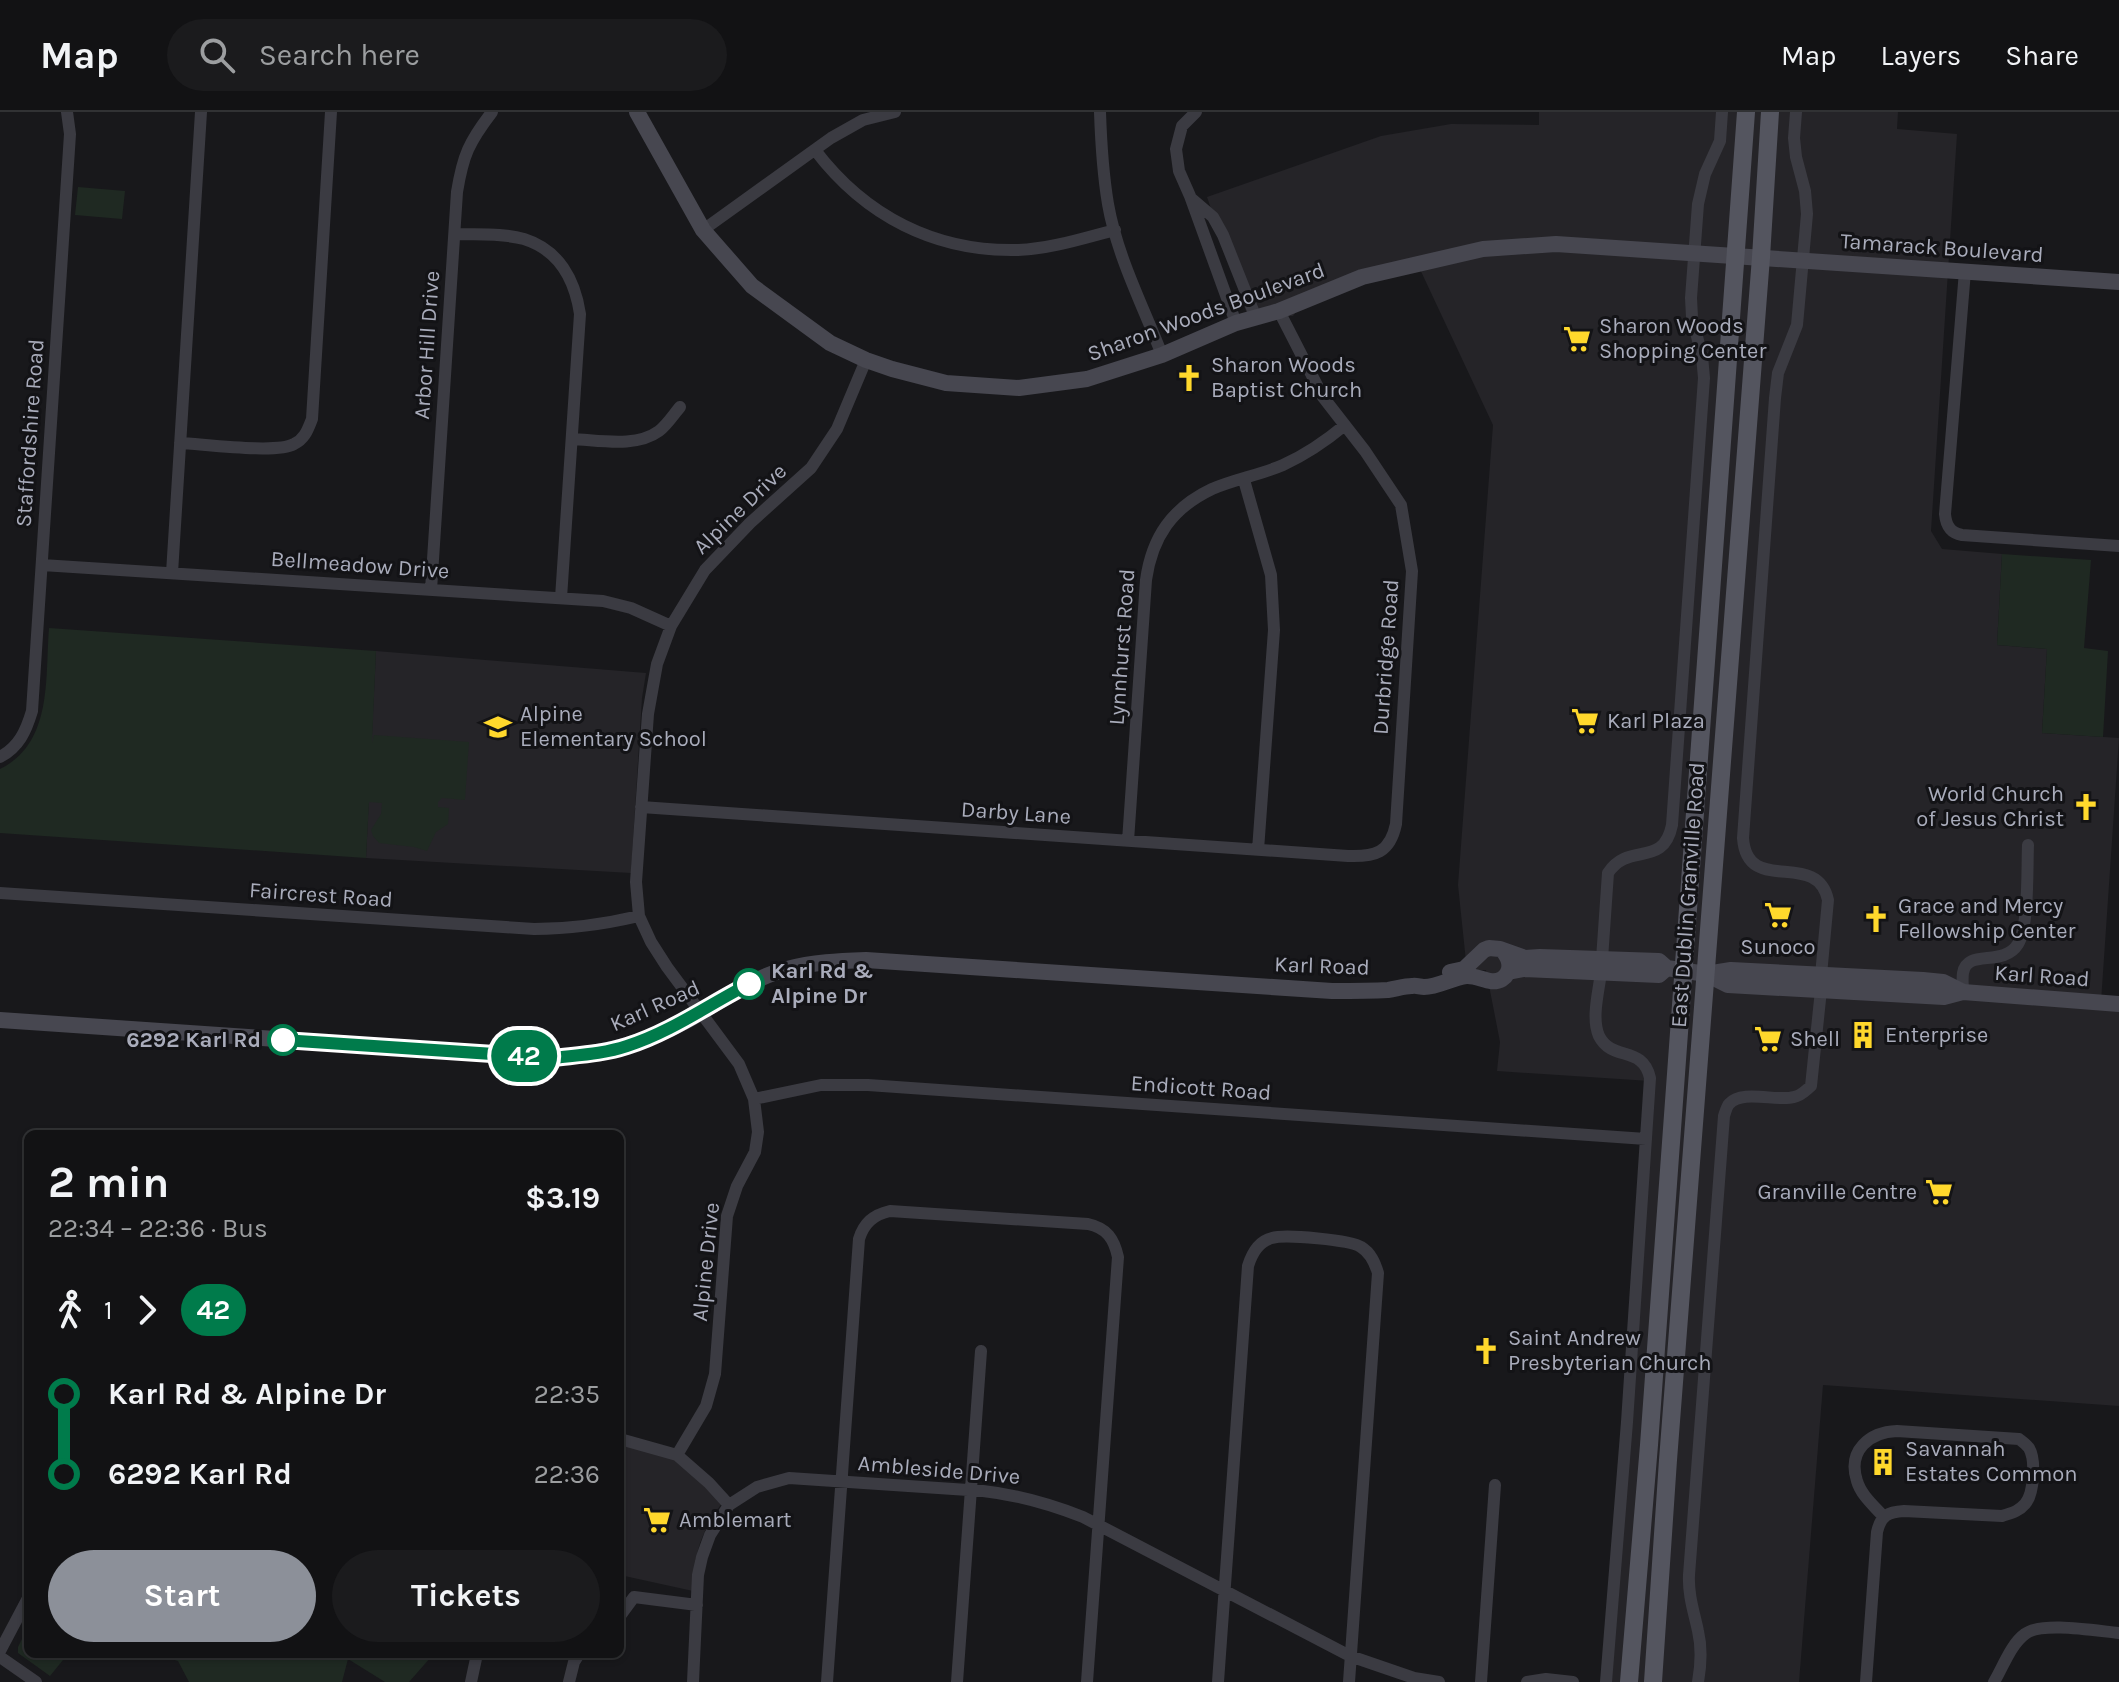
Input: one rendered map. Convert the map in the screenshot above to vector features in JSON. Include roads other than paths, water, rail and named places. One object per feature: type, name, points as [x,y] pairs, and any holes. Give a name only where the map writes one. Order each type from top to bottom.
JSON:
[{"type":"main road","name":"East Dublin Granville Road","points":[[1629,1682],[1649,1445],[1675,969],[1746,112]]},
{"type":"main road","points":[[1759,112],[1760,146],[1754,228],[1761,257]]},
{"type":"main road","name":"East Dublin Granville Road","points":[[1653,1682],[1770,112]]},
{"type":"street","name":"Staffordshire Road","points":[[5,754],[26,731],[32,711],[70,134],[67,112]]},
{"type":"street","points":[[172,573],[201,112]]},
{"type":"street","points":[[180,443],[276,449],[293,446],[306,435],[312,419],[331,112]]},
{"type":"street","name":"Arbor Hill Drive","points":[[431,590],[457,192],[461,163],[472,138],[492,112]]},
{"type":"street","name":"Sharon Woods Boulevard","points":[[637,112],[703,230],[752,286],[830,343],[892,369],[946,383],[1019,388],[1087,379],[1162,355],[1236,323],[1279,311],[1362,277],[1483,249],[1556,244],[1761,257]]},
{"type":"street","points":[[703,230],[831,138],[863,120],[895,112]]},
{"type":"street","points":[[1100,112],[1108,204],[1120,249],[1162,355]]},
{"type":"street","points":[[1196,112],[1182,126],[1176,149],[1179,171],[1236,323]]},
{"type":"street","name":"East Dublin Granville Road","points":[[1606,1682],[1650,1078],[1649,1070],[1641,1059],[1607,1046],[1599,1036],[1596,1022],[1608,873],[1621,859],[1659,850],[1665,844],[1672,825],[1704,378],[1692,317],[1695,253],[1701,189],[1720,141],[1722,112]]},
{"type":"street","points":[[1698,1682],[1699,1632],[1688,1588],[1724,1116],[1729,1104],[1737,1099],[1792,1098],[1811,1086],[1828,900],[1825,888],[1811,876],[1757,866],[1744,849],[1743,838],[1775,398],[1778,373],[1797,325],[1807,214],[1796,157],[1796,112]]},
{"type":"street","points":[[815,150],[832,172],[860,198],[927,237],[970,247],[1021,250],[1115,230]]},
{"type":"street","points":[[1190,196],[1213,217],[1223,235],[1256,318]]},
{"type":"street","points":[[455,234],[524,239],[546,250],[564,268],[577,297],[580,314],[561,598]]},
{"type":"street","name":"Tamarack Boulevard","points":[[1761,257],[2119,282]]},
{"type":"street","points":[[1965,271],[1946,523],[1956,534],[1962,535],[2119,546]]},
{"type":"street","name":"Durbridge Road","points":[[1279,311],[1323,397],[1365,451],[1401,505],[1412,571],[1396,824],[1393,837],[1386,847]]},
{"type":"street","name":"Alpine Drive","points":[[677,1455],[706,1406],[715,1374],[727,1216],[737,1186],[755,1152],[758,1132],[754,1099],[739,1064],[651,942],[639,916],[636,882],[648,714],[657,664],[671,626],[705,570],[750,523],[811,468],[837,429],[866,360]]},
{"type":"street","points":[[572,439],[640,440],[659,431],[680,407]]},
{"type":"street","name":"Lynnhurst Road","points":[[1128,841],[1149,560],[1165,525],[1179,510],[1212,489],[1284,464],[1345,425]]},
{"type":"street","points":[[1244,480],[1271,575],[1274,630],[1258,850]]},
{"type":"street","name":"Bellmeadow Drive","points":[[42,565],[603,601],[631,608],[671,626]]},
{"type":"street","name":"Darby Lane","points":[[641,807],[1364,857],[1386,847]]},
{"type":"street","points":[[1963,992],[1966,964],[1972,959],[2004,956],[2017,946],[2024,930],[2028,845]]},
{"type":"street","name":"Faircrest Road","points":[[0,893],[534,929],[561,929],[639,916]]},
{"type":"street","points":[[1489,948],[1504,952],[1510,962],[1508,972],[1494,982],[1481,977],[1477,970],[1480,954],[1489,948]]},
{"type":"street","name":"Karl Road","points":[[1504,952],[1525,958],[1540,957],[1659,975],[1675,969],[1706,974],[1731,970],[1821,982],[1943,982],[1963,992],[2119,1004]]},
{"type":"street","name":"Karl Road","points":[[1416,985],[1421,979],[1464,969],[1477,959]]},
{"type":"street","name":"Karl Road","points":[[0,1020],[553,1058],[627,1046],[686,1021],[746,986],[784,969],[823,962],[866,960],[1332,991],[1424,987],[1468,976],[1481,977]]},
{"type":"street","name":"Karl Road","points":[[1508,972],[1602,966]]},
{"type":"street","name":"Endicott Road","points":[[754,1099],[821,1085],[868,1085],[1646,1139]]},
{"type":"street","points":[[827,1682],[859,1239],[871,1218],[890,1211],[1088,1224],[1107,1232],[1115,1244],[1118,1257],[1087,1682]]},
{"type":"street","points":[[1218,1682],[1248,1266],[1251,1255],[1259,1246],[1270,1238],[1284,1237],[1349,1242],[1360,1246],[1375,1262],[1378,1273],[1349,1682]]},
{"type":"street","points":[[957,1682],[981,1351]]},
{"type":"street","points":[[1866,1682],[1877,1532],[1883,1516],[1904,1511],[2002,1516],[2016,1512],[2028,1502],[2032,1487],[2032,1456],[2028,1446],[2019,1439],[1885,1432],[1871,1437],[1860,1448],[1855,1462],[1857,1480],[1865,1496],[1883,1516]]},
{"type":"street","points":[[624,1440],[677,1455],[729,1505]]},
{"type":"street","name":"Ambleside Drive","points":[[693,1682],[698,1575],[714,1527],[729,1505],[757,1487],[789,1478],[1007,1493],[1038,1500],[1083,1517],[1350,1656],[1414,1678],[1439,1682]]},
{"type":"street","points":[[1481,1682],[1495,1485]]},
{"type":"street","points":[[624,1609],[634,1597],[697,1605]]},
{"type":"street","points":[[24,1606],[0,1654],[36,1682]]},
{"type":"street","points":[[1994,1682],[2016,1644],[2024,1634],[2036,1628],[2119,1633]]},
{"type":"street","points":[[471,1682],[476,1658]]},
{"type":"street","points":[[569,1682],[576,1658]]},
{"type":"street","points":[[1527,1682],[1546,1679],[1573,1682]]},
{"type":"place","name":"Sharon Woods Shopping Center","points":[[1577,339]]},
{"type":"place","name":"Sharon Woods Baptist Church","points":[[1189,378]]},
{"type":"place","name":"Karl Plaza","points":[[1585,721]]},
{"type":"place","name":"Alpine Elementary School","points":[[498,727]]},
{"type":"place","name":"World Church of Jesus Christ","points":[[2086,807]]},
{"type":"place","name":"Sunoco","points":[[1778,915]]},
{"type":"place","name":"Grace and Mercy Fellowship Center","points":[[1876,919]]},
{"type":"place","name":"Karl Rd & Alpine Dr","points":[[749,984]]},
{"type":"place","name":"Enterprise","points":[[1863,1035]]},
{"type":"place","name":"Shell","points":[[1768,1039]]},
{"type":"place","name":"6292 Karl Rd","points":[[283,1040]]},
{"type":"place","name":"Granville Centre","points":[[1939,1192]]},
{"type":"place","name":"Saint Andrew Presbyterian Church","points":[[1486,1351]]},
{"type":"place","name":"Savannah Estates Common","points":[[1883,1462]]},
{"type":"place","name":"Amblemart","points":[[657,1520]]}]
